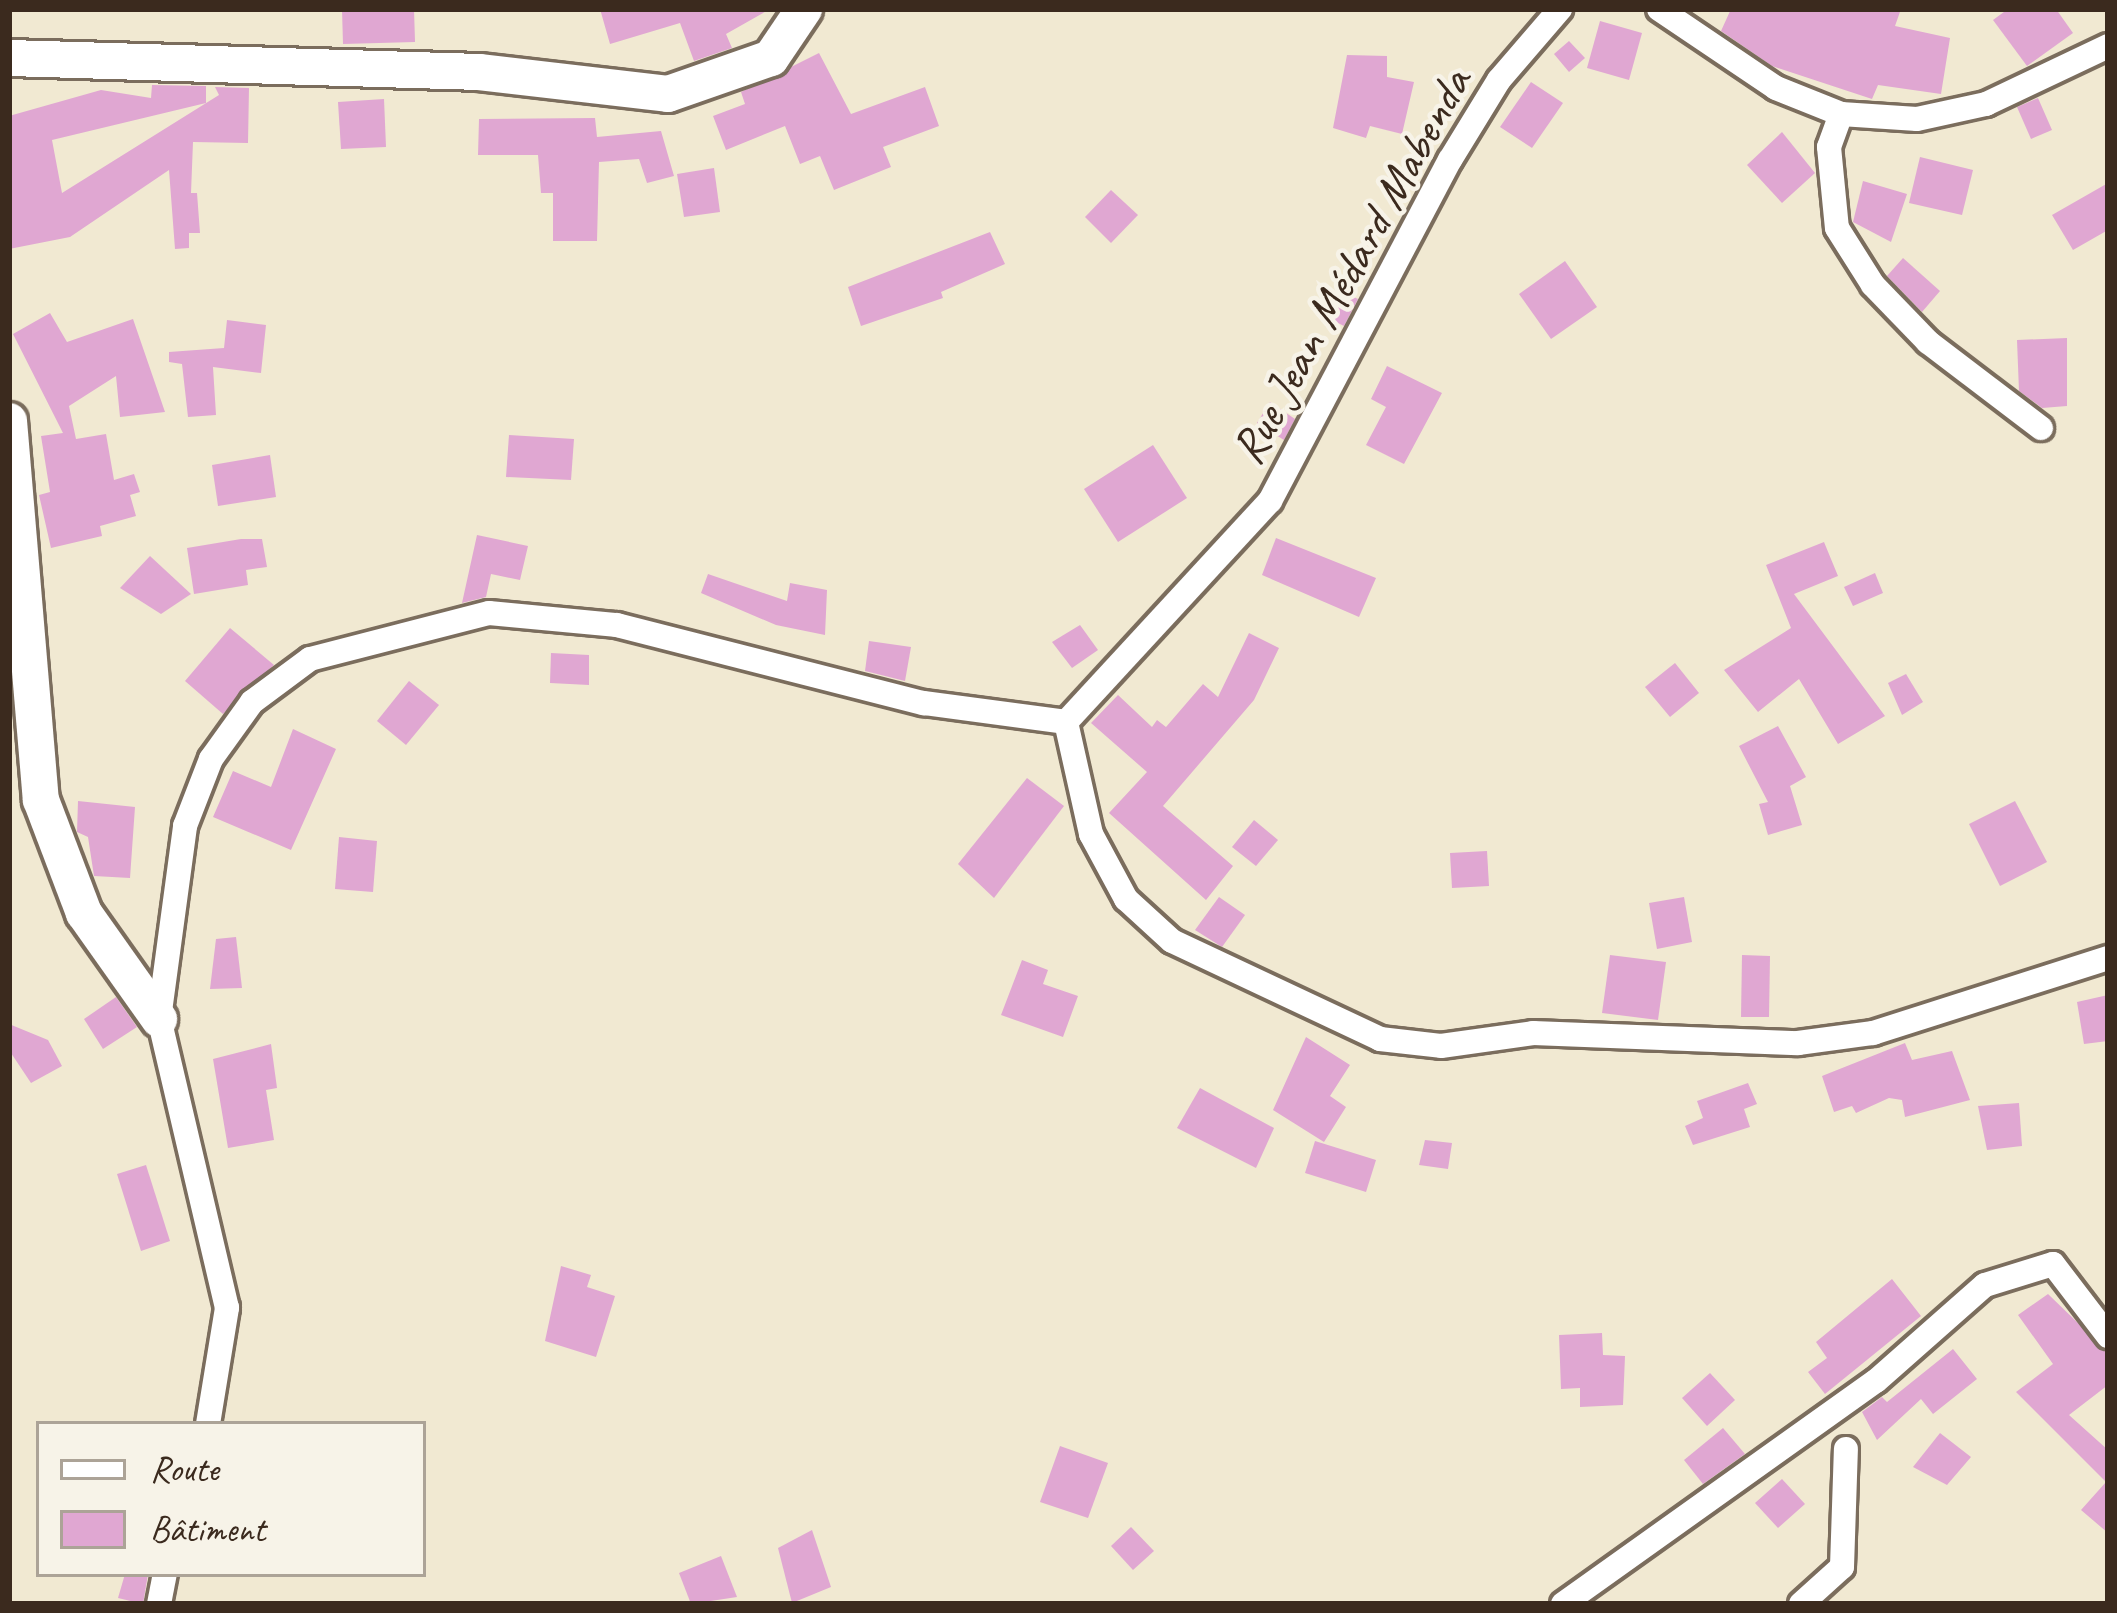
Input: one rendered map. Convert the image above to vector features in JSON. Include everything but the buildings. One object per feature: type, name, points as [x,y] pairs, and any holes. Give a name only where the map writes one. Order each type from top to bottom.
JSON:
[{"type":"street","points":[[9,58],[460,71],[668,94],[771,58],[804,9]]},
{"type":"street","name":"Rue Jean Médard Mabenda","points":[[1066,722],[1270,501],[1450,160],[1499,80],[1560,9]]},
{"type":"street","points":[[1659,9],[1776,88],[1841,114],[1917,118],[1987,104],[2108,46]]},
{"type":"street","points":[[1841,114],[1829,147],[1829,183],[1849,247],[1928,341],[2041,428]]},
{"type":"street","points":[[9,421],[41,800],[84,914],[159,1018]]},
{"type":"street","points":[[208,1421],[227,1308],[159,1018],[172,877],[211,759],[251,702],[310,659],[489,613],[617,625],[924,703],[1066,722],[1091,834],[1126,899],[1172,941],[1380,1039],[1441,1046],[1533,1033],[1798,1043],[1873,1033],[2108,958]]},
{"type":"street","points":[[1563,1604],[1876,1382],[1985,1285],[2053,1264],[2108,1336]]},
{"type":"street","points":[[1801,1604],[1842,1567],[1846,1449]]}]
